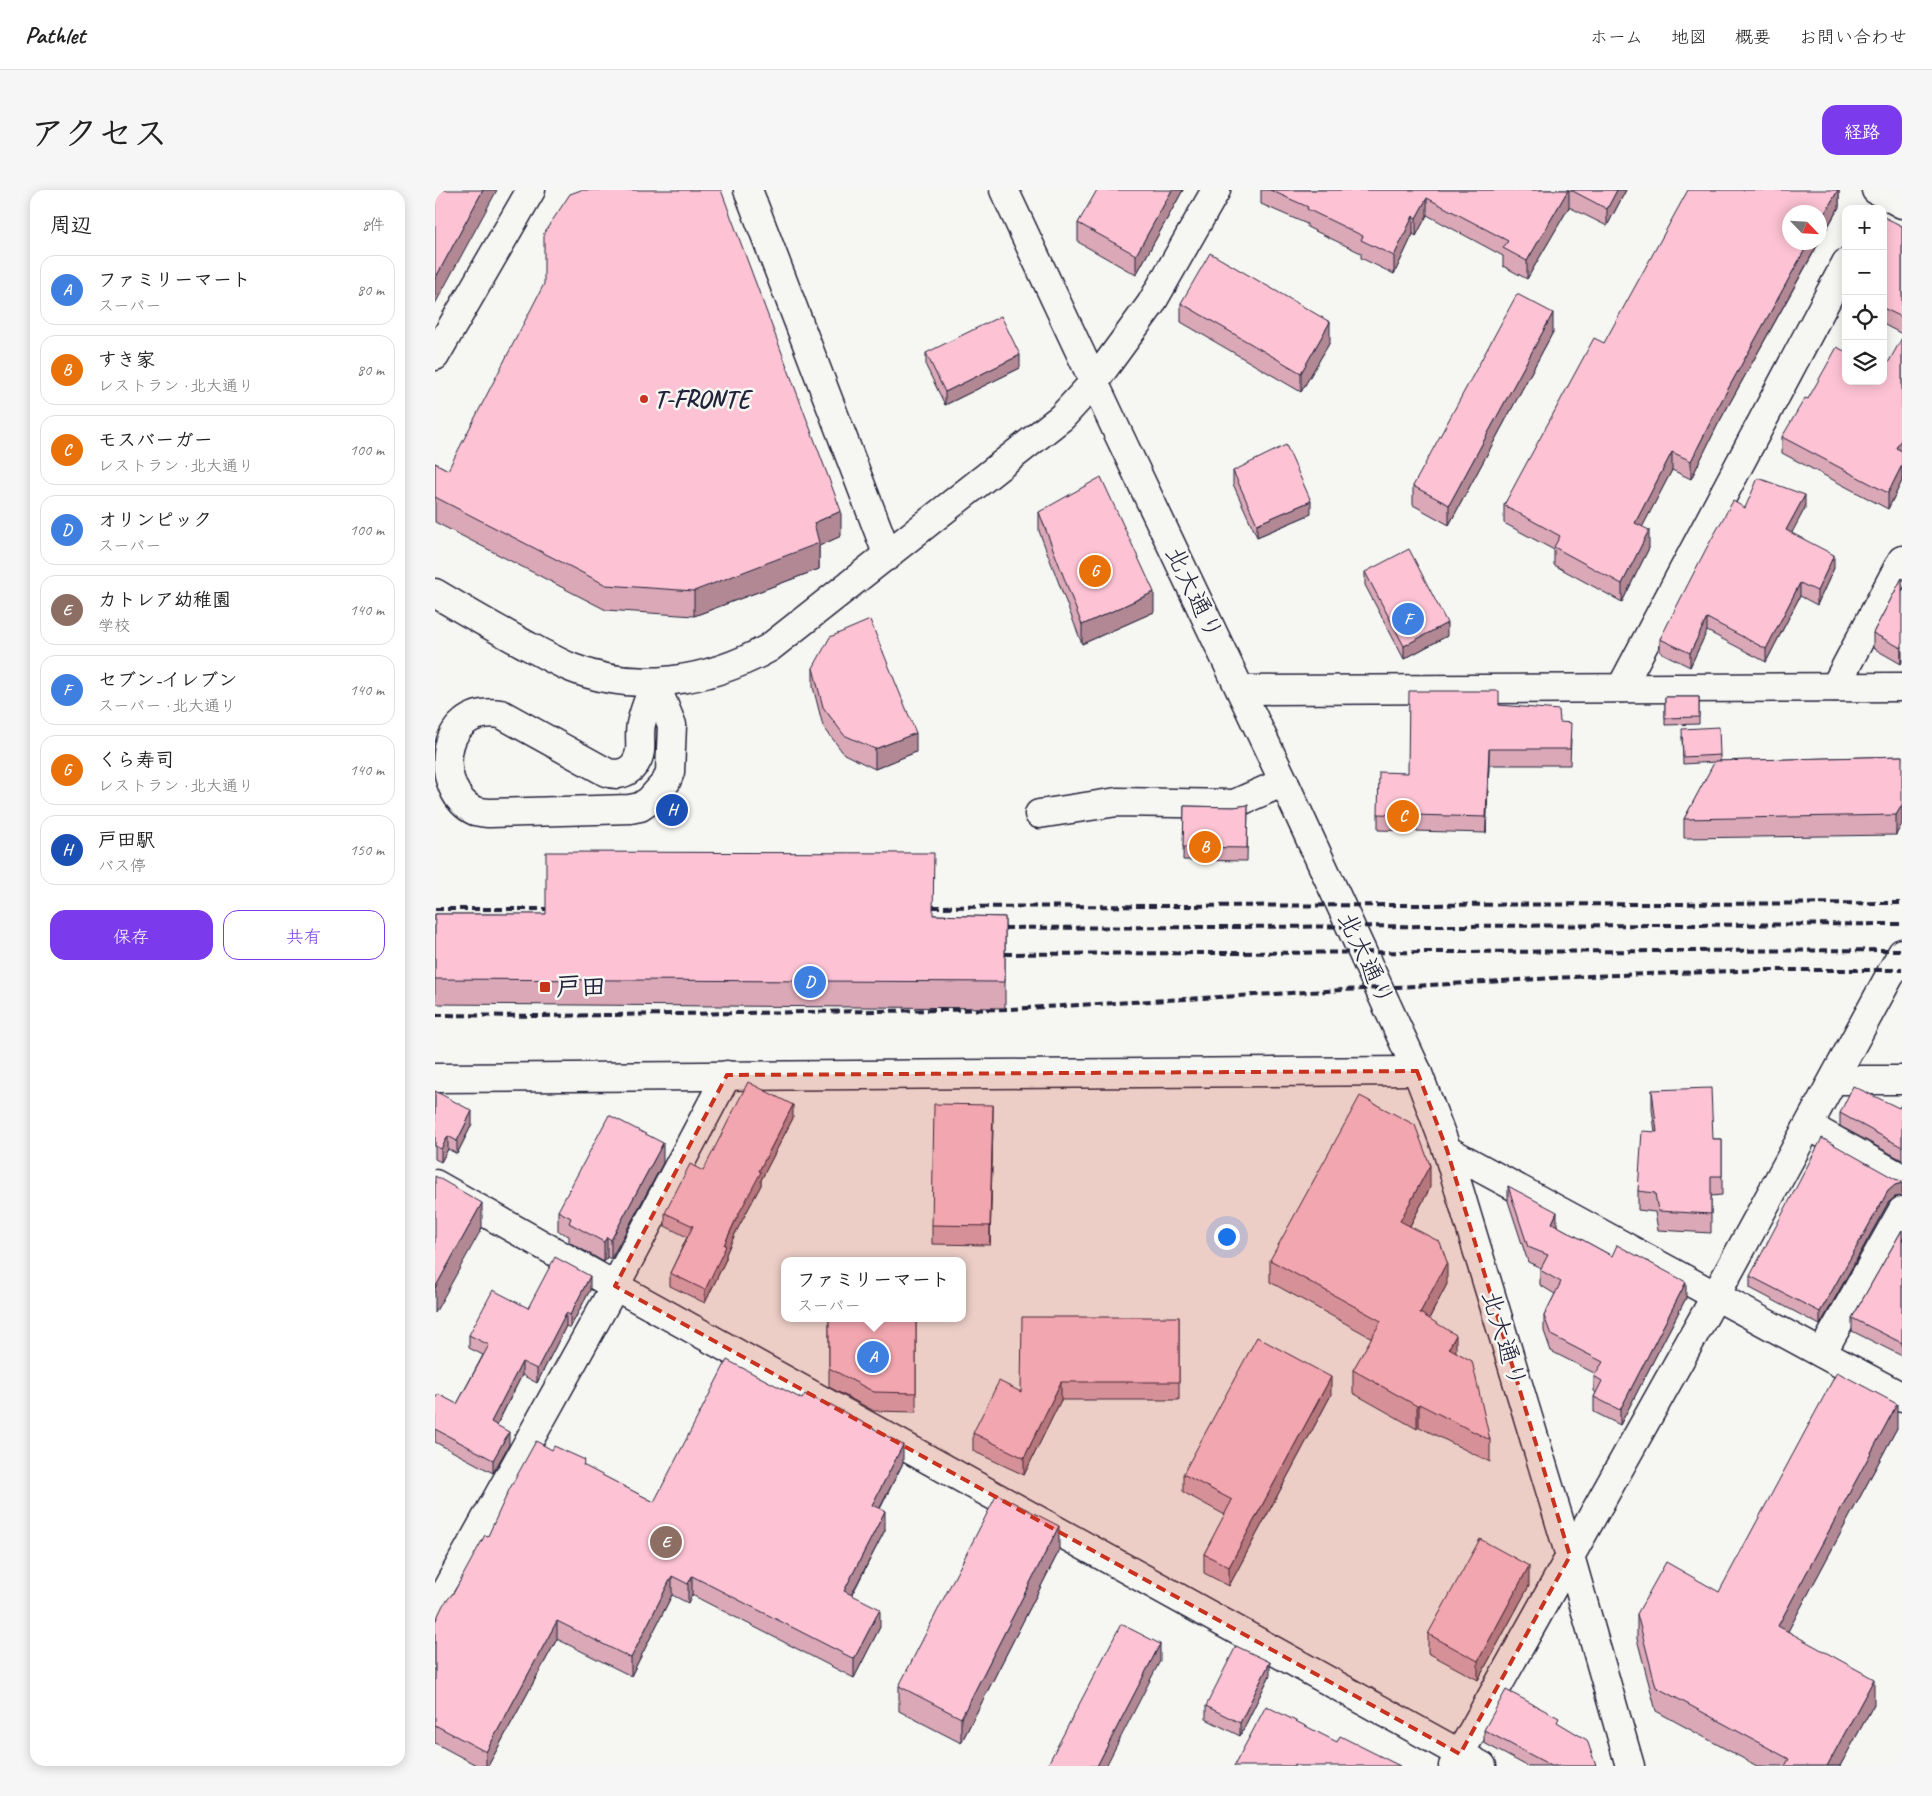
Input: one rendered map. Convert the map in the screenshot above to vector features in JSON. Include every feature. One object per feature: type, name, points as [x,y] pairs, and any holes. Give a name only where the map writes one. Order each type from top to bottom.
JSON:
[{"type":"street","points":[[435,356],[531,190]]},
{"type":"street","points":[[748,190],[888,556]]},
{"type":"street","name":"北大通り","points":[[1004,190],[1285,782],[1417,1071],[1447,1150],[1570,1556],[1630,1766]]},
{"type":"street","points":[[435,593],[572,668],[605,677],[655,683],[698,676],[747,660],[769,648],[1062,417],[1094,382],[1151,304],[1215,190]]},
{"type":"street","points":[[1621,688],[1842,271]]},
{"type":"street","points":[[1835,687],[1902,560]]},
{"type":"street","points":[[655,683],[672,725],[670,772],[666,782],[657,793],[640,807],[630,809],[490,813],[475,811],[459,803],[447,790],[441,774],[440,756],[445,740],[455,726],[470,716],[487,712],[501,714],[606,772],[614,775],[627,772],[637,760],[640,751],[641,725],[655,683]]},
{"type":"street","points":[[1241,690],[1902,687]]},
{"type":"street","points":[[1039,814],[1117,802],[1234,804],[1285,782]]},
{"type":"street","points":[[435,1184],[1465,1762],[1570,1556],[1715,1297],[1902,953]]},
{"type":"street","points":[[435,1078],[1417,1071]]},
{"type":"street","points":[[435,1610],[615,1286],[727,1075]]},
{"type":"street","points":[[1834,1080],[1902,1080]]},
{"type":"street","points":[[1809,1126],[1902,1178]]},
{"type":"street","points":[[1447,1150],[1902,1398]]},
{"type":"street","points":[[1822,1353],[1902,1211]]},
{"type":"highlighted area","points":[[1417,1071],[1447,1150],[1570,1556],[1460,1754],[615,1286],[727,1075]]},
{"type":"building","points":[[435,190],[483,190],[435,279]]},
{"type":"building","name":"T-FRONTE","points":[[581,190],[721,190],[841,511],[814,523],[819,543],[694,591],[606,585],[435,497],[435,463],[448,470],[544,284],[544,233],[570,194]]},
{"type":"building","points":[[1097,190],[1172,190],[1136,255],[1078,223]]},
{"type":"building","points":[[1270,190],[1568,190],[1527,261],[1503,248],[1508,241],[1427,198],[1416,218],[1413,216],[1394,256],[1361,240],[1363,236],[1307,209],[1308,207]]},
{"type":"building","points":[[1571,190],[1617,190],[1607,209]]},
{"type":"building","points":[[1688,190],[1838,190],[1827,209],[1827,205],[1782,205],[1782,250],[1805,250],[1717,409],[1691,461],[1672,452],[1635,523],[1649,530],[1622,584],[1554,547],[1560,536],[1504,505],[1594,338],[1604,343]]},
{"type":"building","points":[[1887,218],[1902,226],[1902,317],[1887,310]]},
{"type":"building","points":[[1210,253],[1330,322],[1301,373],[1181,303]]},
{"type":"building","points":[[1517,294],[1553,313],[1449,505],[1413,486]]},
{"type":"building","points":[[1001,316],[1020,355],[945,392],[926,353]]},
{"type":"building","points":[[1902,338],[1902,438],[1896,448],[1902,451],[1902,465],[1888,493],[1782,437],[1805,398],[1808,399],[1837,347],[1842,350],[1842,385],[1887,385],[1887,365]]},
{"type":"building","points":[[1286,445],[1311,501],[1257,524],[1233,471]]},
{"type":"building","points":[[1101,477],[1154,592],[1082,625],[1039,512]]},
{"type":"building","points":[[1758,478],[1805,495],[1786,530],[1834,555],[1817,591],[1800,583],[1766,649],[1707,618],[1690,653],[1660,639],[1733,501],[1745,508]]},
{"type":"building","points":[[1409,549],[1447,623],[1404,646],[1365,572]]},
{"type":"building","points":[[1902,578],[1902,646],[1901,648],[1873,633]]},
{"type":"building","points":[[870,620],[916,733],[875,749],[844,735],[823,707],[813,668],[830,637]]},
{"type":"building","points":[[1409,691],[1499,691],[1499,705],[1559,710],[1560,722],[1571,723],[1570,749],[1489,749],[1486,817],[1378,814],[1379,772],[1408,773]]},
{"type":"building","points":[[1665,697],[1699,697],[1699,717],[1665,718]]},
{"type":"building","points":[[1719,727],[1720,755],[1683,757],[1682,729]]},
{"type":"building","points":[[1902,756],[1902,805],[1896,815],[1684,819],[1715,761]]},
{"type":"building","points":[[1248,805],[1247,848],[1183,847],[1184,806],[1234,807]]},
{"type":"building","points":[[546,852],[934,853],[933,915],[1005,917],[1005,982],[435,979],[435,914],[546,914]]},
{"type":"building","points":[[748,1082],[793,1105],[736,1219],[724,1245],[726,1246],[705,1290],[670,1273],[693,1226],[665,1213],[690,1164],[703,1171]]},
{"type":"building","points":[[1853,1086],[1899,1108],[1902,1103],[1902,1147],[1840,1113]]},
{"type":"building","points":[[1711,1088],[1713,1139],[1722,1139],[1722,1176],[1711,1176],[1711,1214],[1658,1211],[1655,1193],[1638,1191],[1642,1131],[1657,1132],[1652,1090]]},
{"type":"building","points":[[435,1091],[472,1111],[457,1141],[448,1136],[441,1149],[435,1146]]},
{"type":"building","points":[[1360,1096],[1415,1125],[1430,1165],[1400,1221],[1440,1242],[1447,1262],[1420,1313],[1456,1335],[1449,1348],[1472,1361],[1490,1440],[1419,1404],[1417,1406],[1353,1370],[1381,1321],[1270,1260]]},
{"type":"building","points":[[934,1104],[993,1105],[990,1226],[932,1225]]},
{"type":"building","points":[[609,1115],[663,1143],[611,1240],[607,1237],[604,1242],[569,1223],[571,1218],[558,1211]]},
{"type":"building","points":[[1822,1138],[1895,1179],[1902,1181],[1902,1183],[1895,1185],[1888,1191],[1820,1312],[1750,1276]]},
{"type":"building","points":[[435,1176],[482,1203],[435,1288]]},
{"type":"building","points":[[1508,1186],[1557,1212],[1552,1223],[1612,1256],[1617,1245],[1686,1282],[1620,1410],[1594,1397],[1602,1381],[1594,1376],[1603,1362],[1551,1335],[1544,1316],[1561,1282],[1540,1270],[1548,1255],[1528,1247]]},
{"type":"building","points":[[1902,1230],[1902,1343],[1852,1318]]},
{"type":"building","points":[[555,1257],[590,1276],[570,1315],[566,1313],[537,1369],[522,1362],[491,1422],[509,1432],[493,1460],[435,1429],[435,1399],[438,1394],[457,1404],[489,1345],[469,1335],[493,1290],[528,1308]]},
{"type":"building","points":[[1022,1317],[1179,1317],[1179,1382],[1061,1382],[1024,1458],[973,1433],[999,1381],[1021,1392]]},
{"type":"building","points":[[829,1322],[916,1322],[916,1393],[874,1392],[829,1368]]},
{"type":"building","points":[[1257,1337],[1331,1377],[1229,1567],[1204,1554],[1232,1500],[1183,1474]]},
{"type":"building","points":[[727,1360],[802,1399],[805,1394],[830,1406],[830,1404],[903,1445],[872,1505],[885,1511],[844,1591],[880,1609],[854,1659],[692,1576],[688,1584],[672,1576],[631,1658],[557,1621],[486,1752],[435,1725],[435,1622],[443,1605],[454,1592],[485,1535],[488,1536],[509,1490],[536,1441],[552,1450],[554,1446],[585,1460],[583,1465],[654,1502]]},
{"type":"building","points":[[1837,1372],[1897,1404],[1778,1626],[1874,1679],[1827,1766],[1785,1766],[1789,1759],[1656,1687],[1637,1614],[1666,1562],[1719,1592]]},
{"type":"building","points":[[997,1494],[1059,1526],[961,1718],[899,1686]]},
{"type":"building","points":[[1480,1539],[1529,1566],[1478,1661],[1428,1634]]},
{"type":"building","points":[[1121,1624],[1160,1644],[1097,1766],[1047,1766]]},
{"type":"building","points":[[1236,1646],[1270,1662],[1240,1723],[1206,1706]]},
{"type":"building","points":[[1506,1690],[1559,1718],[1557,1722],[1587,1740],[1596,1766],[1550,1766],[1484,1730]]},
{"type":"building","points":[[1266,1706],[1337,1742],[1340,1736],[1400,1766],[1299,1766],[1295,1764],[1294,1766],[1234,1766]]},
{"type":"railway","points":[[920,907],[1902,903]]},
{"type":"railway","points":[[435,909],[560,909]]},
{"type":"railway","points":[[992,928],[1902,924]]},
{"type":"railway","points":[[992,954],[1902,950]]},
{"type":"railway","points":[[435,1015],[542,1016],[1009,1009],[1590,976],[1764,970],[1902,970]]},
{"type":"place","name":"T-FRONTE","points":[[644,399]]},
{"type":"place","name":"くら寿司","points":[[1095,571]]},
{"type":"place","name":"セブン-イレブン","points":[[1408,619]]},
{"type":"place","name":"戸田駅","points":[[672,810]]},
{"type":"place","name":"モスバーガー","points":[[1403,816]]},
{"type":"place","name":"すき家","points":[[1205,847]]},
{"type":"place","name":"オリンピック","points":[[810,982]]},
{"type":"place","name":"戸田","points":[[545,987]]},
{"type":"place","name":"ファミリーマート","points":[[873,1357]]},
{"type":"place","name":"カトレア幼稚園","points":[[666,1542]]}]
